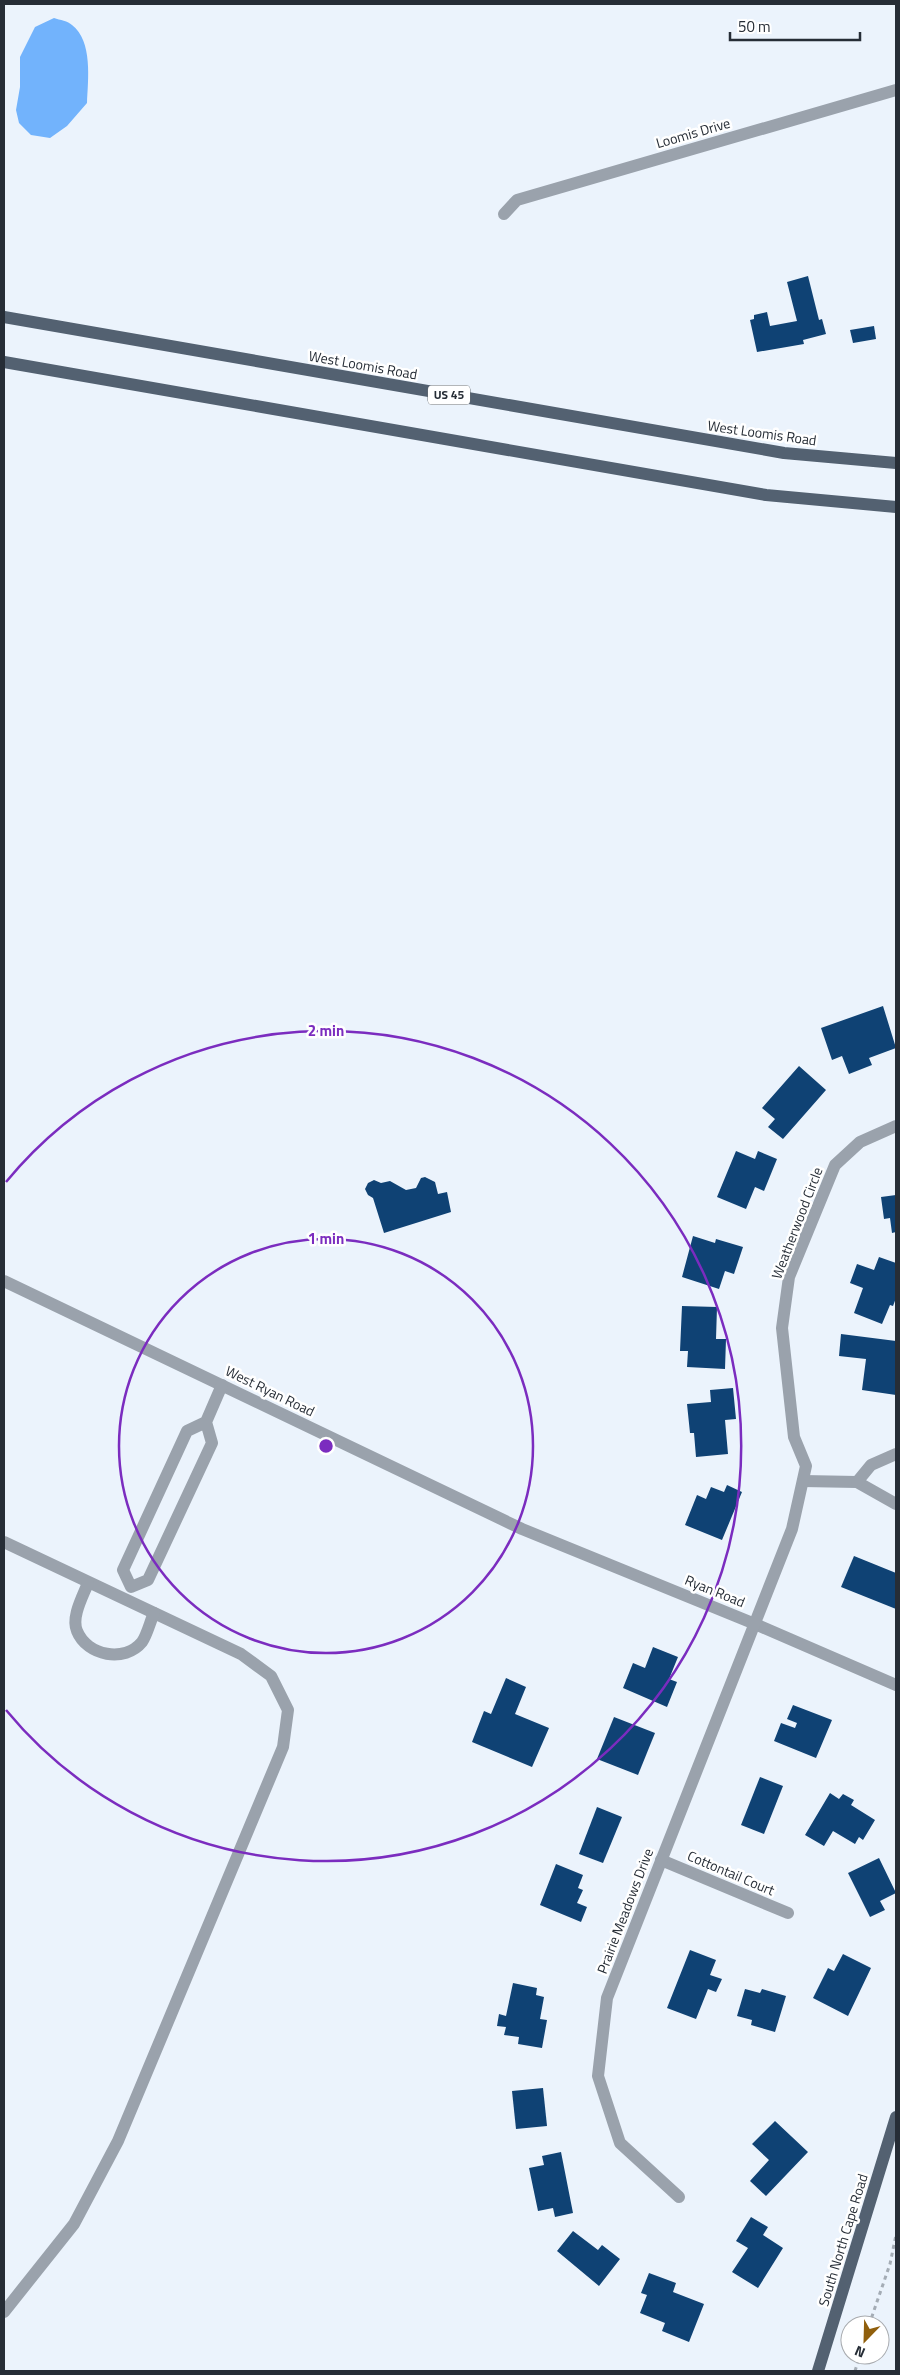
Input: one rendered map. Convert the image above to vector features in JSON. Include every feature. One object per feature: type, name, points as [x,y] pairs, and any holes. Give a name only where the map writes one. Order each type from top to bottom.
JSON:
[{"type":"main road","name":"West Loomis Road","points":[[4,317],[784,454],[896,463]]},
{"type":"main road","points":[[4,362],[766,495],[896,508]]},
{"type":"main road","name":"South North Cape Road","points":[[818,2371],[896,2117]]},
{"type":"street","name":"Loomis Drive","points":[[504,214],[517,200],[896,90]]},
{"type":"street","name":"Weatherwood Circle","points":[[755,1624],[792,1529],[806,1466],[794,1437],[782,1328],[789,1277],[835,1165],[860,1142],[896,1126]]},
{"type":"street","name":"West Ryan Road","points":[[4,1281],[522,1529]]},
{"type":"street","points":[[124,1600],[131,1587],[148,1580],[212,1444],[206,1422],[222,1385]]},
{"type":"street","points":[[131,1587],[123,1570],[187,1432],[206,1422]]},
{"type":"street","points":[[856,1482],[871,1465],[896,1454]]},
{"type":"street","points":[[803,1481],[856,1482],[896,1504]]},
{"type":"street","name":"Ryan Road","points":[[522,1529],[755,1624],[896,1685]]},
{"type":"street","points":[[4,1542],[241,1654],[271,1676],[288,1710],[283,1747],[118,2142],[74,2224],[4,2312]]},
{"type":"street","points":[[88,1582],[76,1617],[77,1631],[90,1647],[106,1654],[128,1653],[142,1642],[154,1614]]},
{"type":"street","name":"Prairie Meadows Drive","points":[[679,2197],[620,2142],[598,2076],[607,1998],[755,1624]]},
{"type":"street","name":"Cottontail Court","points":[[662,1860],[788,1913]]},
{"type":"path","points":[[872,2315],[890,2264],[896,2235]]},
{"type":"water","points":[[54,18],[70,24],[79,32],[88,61],[88,83],[87,103],[67,126],[50,138],[31,135],[19,123],[16,110],[20,87],[20,57],[35,27]]},
{"type":"building","points":[[808,276],[819,320],[822,319],[826,334],[803,340],[804,344],[757,352],[750,320],[754,319],[754,315],[767,312],[770,326],[797,321],[787,282]]},
{"type":"building","points":[[874,326],[876,339],[853,343],[850,330]]},
{"type":"building","points":[[883,1006],[896,1048],[869,1058],[872,1065],[849,1074],[842,1056],[832,1060],[821,1028]]},
{"type":"building","points":[[799,1066],[826,1090],[783,1139],[768,1127],[775,1119],[762,1108]]},
{"type":"building","points":[[736,1151],[755,1159],[758,1151],[777,1159],[764,1191],[755,1187],[746,1209],[717,1197]]},
{"type":"building","points":[[425,1177],[435,1182],[438,1194],[447,1192],[451,1212],[384,1233],[373,1198],[368,1195],[365,1189],[368,1183],[374,1180],[381,1183],[390,1181],[406,1190],[416,1188],[421,1178]]},
{"type":"building","points":[[896,1195],[896,1232],[892,1233],[890,1218],[884,1219],[881,1197]]},
{"type":"building","points":[[693,1236],[715,1243],[716,1239],[743,1247],[734,1274],[725,1271],[719,1289],[682,1277]]},
{"type":"building","points":[[879,1257],[896,1263],[896,1298],[893,1306],[890,1305],[882,1324],[854,1313],[863,1288],[850,1283],[857,1264],[874,1270]]},
{"type":"building","points":[[682,1306],[717,1307],[716,1339],[726,1339],[725,1369],[687,1367],[688,1351],[680,1351]]},
{"type":"building","points":[[841,1334],[896,1341],[896,1395],[862,1390],[866,1359],[839,1356]]},
{"type":"building","points":[[733,1388],[736,1419],[725,1420],[728,1454],[696,1457],[694,1433],[690,1433],[687,1404],[711,1402],[710,1390]]},
{"type":"building","points":[[727,1485],[742,1492],[722,1540],[685,1525],[697,1495],[706,1499],[711,1487],[724,1492]]},
{"type":"building","points":[[854,1556],[896,1573],[896,1609],[841,1587]]},
{"type":"building","points":[[653,1647],[678,1657],[669,1679],[677,1682],[667,1707],[623,1688],[633,1663],[645,1668]]},
{"type":"building","points":[[506,1678],[526,1687],[515,1714],[549,1728],[532,1767],[472,1742],[484,1711],[491,1714]]},
{"type":"building","points":[[793,1705],[832,1720],[816,1758],[774,1741],[781,1723],[795,1728],[797,1723],[787,1719]]},
{"type":"building","points":[[614,1717],[655,1733],[638,1775],[597,1759]]},
{"type":"building","points":[[760,1777],[783,1786],[764,1834],[741,1825]]},
{"type":"building","points":[[830,1793],[839,1799],[843,1794],[854,1800],[851,1805],[875,1820],[863,1840],[859,1837],[855,1844],[833,1831],[824,1846],[805,1835]]},
{"type":"building","points":[[597,1807],[622,1817],[603,1863],[579,1854]]},
{"type":"building","points":[[879,1858],[896,1893],[880,1901],[885,1910],[870,1917],[848,1873]]},
{"type":"building","points":[[556,1864],[583,1875],[578,1888],[583,1890],[577,1903],[587,1907],[581,1922],[540,1905]]},
{"type":"building","points":[[690,1950],[716,1960],[710,1975],[722,1979],[716,1992],[708,1989],[696,2019],[667,2008]]},
{"type":"building","points":[[843,1954],[871,1968],[848,2016],[813,1998],[828,1968],[834,1971]]},
{"type":"building","points":[[513,1983],[537,1988],[536,1995],[544,1997],[540,2019],[547,2020],[542,2048],[518,2044],[519,2037],[504,2035],[506,2027],[497,2026],[499,2014],[506,2016]]},
{"type":"building","points":[[745,1989],[760,1993],[762,1989],[786,1996],[775,2032],[751,2025],[752,2020],[737,2016]]},
{"type":"building","points":[[543,2088],[547,2126],[516,2129],[512,2091]]},
{"type":"building","points":[[775,2121],[808,2152],[766,2196],[750,2181],[769,2160],[752,2144]]},
{"type":"building","points":[[561,2152],[573,2213],[555,2217],[553,2208],[538,2211],[529,2168],[544,2165],[542,2156]]},
{"type":"building","points":[[751,2217],[768,2227],[763,2235],[783,2248],[758,2288],[732,2272],[748,2248],[736,2241]]},
{"type":"building","points":[[573,2231],[598,2250],[602,2245],[620,2259],[599,2286],[557,2251]]},
{"type":"building","points":[[649,2273],[676,2283],[673,2292],[704,2304],[689,2342],[662,2331],[665,2323],[640,2313],[647,2295],[641,2293]]}]
